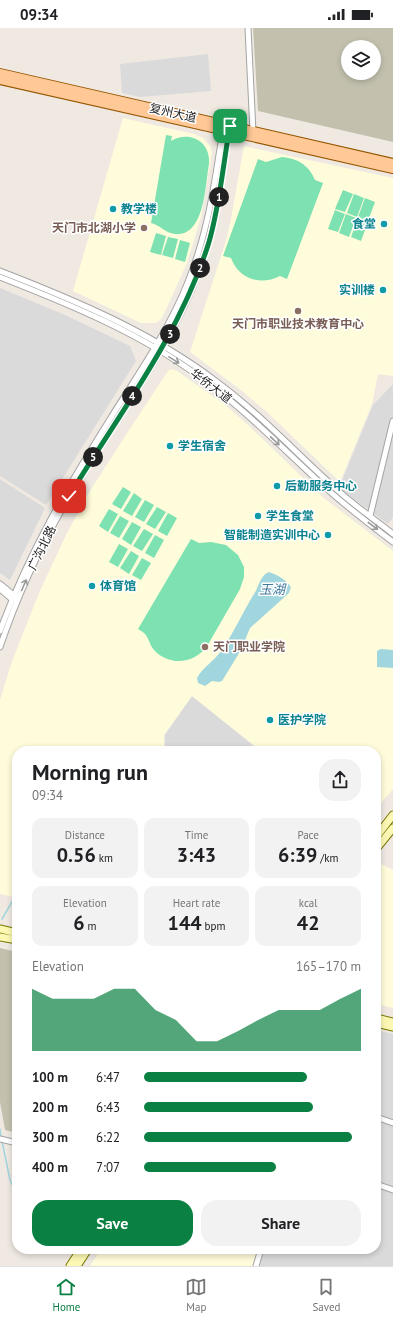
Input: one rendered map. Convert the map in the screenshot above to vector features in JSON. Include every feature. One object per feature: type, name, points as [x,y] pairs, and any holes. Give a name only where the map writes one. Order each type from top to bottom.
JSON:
[{"type":"main road","name":"复州大道","points":[[0,73],[226,128]]},
{"type":"main road","name":"复州大道","points":[[0,80],[393,163]]},
{"type":"main road","name":"复州大道","points":[[253,134],[393,169]]},
{"type":"main road","points":[[381,831],[393,816]]},
{"type":"main road","points":[[381,844],[393,828]]},
{"type":"main road","points":[[0,929],[12,932]]},
{"type":"main road","points":[[0,936],[12,939]]},
{"type":"main road","points":[[381,1019],[393,1022]]},
{"type":"main road","points":[[381,1024],[393,1027]]},
{"type":"main road","points":[[70,1266],[78,1254]]},
{"type":"main road","points":[[77,1266],[85,1254]]},
{"type":"street","points":[[248,28],[253,134]]},
{"type":"street","name":"广沟北路","points":[[0,648],[15,599],[45,528],[156,346],[184,293],[203,242],[226,128]]},
{"type":"street","name":"广沟北路","points":[[0,631],[51,528],[69,496],[163,346],[192,288],[209,242],[218,202],[226,128]]},
{"type":"street","name":"华侨大道","points":[[0,271],[64,297],[156,346],[160,351],[199,376],[230,400],[337,499],[393,542]]},
{"type":"street","name":"华侨大道","points":[[0,276],[78,309],[156,346],[163,346],[195,366],[242,401],[335,489],[393,534]]},
{"type":"street","points":[[370,516],[393,424]]},
{"type":"street","points":[[0,584],[15,599]]},
{"type":"street","points":[[0,589],[15,599]]},
{"type":"street","points":[[381,1119],[393,1123]]},
{"type":"street","points":[[0,1139],[12,1142]]},
{"type":"street","points":[[381,1186],[393,1190]]},
{"type":"street","points":[[256,1266],[260,1254]]},
{"type":"shaded area","points":[[253,28],[393,28],[393,142],[258,111]]},
{"type":"shaded area","points":[[208,54],[211,91],[140,97],[122,93],[120,64]]},
{"type":"shaded area","name":"天门市北湖小学","points":[[123,118],[194,134],[203,138],[210,146],[212,153],[201,217],[187,263],[162,318],[156,323],[141,323],[73,291]]},
{"type":"shaded area","name":"天门市职业技术教育中心","points":[[244,146],[393,178],[393,376],[378,374],[372,404],[340,482],[267,412],[237,387],[190,352],[224,247],[230,224]]},
{"type":"shaded area","points":[[0,288],[65,315],[130,346],[136,361],[46,505],[0,476]]},
{"type":"shaded area","name":"天门职业学院","points":[[171,369],[177,371],[224,404],[325,499],[393,551],[393,789],[381,803],[381,746],[255,746],[192,696],[164,735],[164,746],[12,746],[12,897],[0,894],[0,700],[11,664],[39,593],[66,535],[88,494],[168,371]]},
{"type":"shaded area","points":[[393,384],[393,517],[388,524],[339,488],[373,405]]},
{"type":"shaded area","points":[[0,479],[45,508],[10,580],[0,573]]},
{"type":"shaded area","points":[[192,696],[254,746],[165,746],[165,735]]},
{"type":"shaded area","points":[[381,864],[393,870],[393,1008],[381,1005]]},
{"type":"shaded area","points":[[0,948],[12,951],[12,1132],[5,1130],[0,1102]]},
{"type":"shaded area","points":[[381,1031],[393,1034],[393,1120],[381,1116]]},
{"type":"shaded area","points":[[381,1122],[393,1126],[393,1266],[259,1266],[262,1254],[381,1254]]},
{"type":"shaded area","points":[[98,1254],[257,1254],[253,1266],[90,1266]]},
{"type":"green space","points":[[166,135],[172,136],[171,141],[185,137],[198,140],[203,144],[209,156],[202,208],[198,219],[185,233],[171,233],[151,223]]},
{"type":"green space","points":[[282,157],[293,159],[302,163],[306,166],[315,180],[323,183],[287,279],[280,276],[265,280],[251,279],[239,271],[231,258],[223,256],[258,159],[266,162]]},
{"type":"green space","points":[[343,190],[353,194],[345,212],[335,209]]},
{"type":"green space","points":[[354,194],[364,198],[357,217],[347,213]]},
{"type":"green space","points":[[365,198],[375,202],[368,221],[358,217]]},
{"type":"green space","points":[[335,210],[345,214],[338,232],[328,229]]},
{"type":"green space","points":[[346,214],[356,218],[349,237],[339,233]]},
{"type":"green space","points":[[358,218],[368,222],[361,241],[351,237]]},
{"type":"green space","points":[[156,233],[166,236],[161,255],[150,252]]},
{"type":"green space","points":[[168,237],[178,239],[173,258],[162,255]]},
{"type":"green space","points":[[180,240],[190,243],[185,262],[175,259]]},
{"type":"green space","points":[[123,487],[131,492],[121,509],[112,504]]},
{"type":"green space","points":[[134,493],[142,499],[132,516],[123,511]]},
{"type":"green space","points":[[145,500],[154,505],[144,522],[135,517]]},
{"type":"green space","points":[[157,507],[166,512],[155,529],[146,524]]},
{"type":"green space","points":[[109,509],[118,514],[108,532],[99,526]]},
{"type":"green space","points":[[168,513],[177,518],[167,536],[158,531]]},
{"type":"green space","points":[[120,516],[129,521],[119,538],[110,533]]},
{"type":"green space","points":[[132,522],[141,527],[131,545],[122,539]]},
{"type":"green space","points":[[144,529],[153,534],[142,551],[133,546]]},
{"type":"green space","points":[[155,535],[164,540],[154,558],[145,553]]},
{"type":"green space","points":[[191,539],[199,543],[211,542],[226,545],[238,555],[244,567],[244,577],[240,589],[206,648],[194,657],[187,660],[173,661],[166,659],[154,650],[145,634],[138,629]]},
{"type":"green space","points":[[119,544],[128,549],[118,567],[109,562]]},
{"type":"green space","points":[[131,551],[139,556],[129,574],[120,568]]},
{"type":"green space","points":[[142,558],[151,563],[141,580],[132,575]]},
{"type":"water","name":"玉湖","points":[[269,572],[275,574],[289,584],[291,587],[289,593],[250,628],[241,650],[222,681],[212,681],[205,686],[198,683],[197,678],[199,674],[218,655],[226,644],[262,578]]},
{"type":"water","points":[[381,649],[393,650],[393,668],[377,667],[377,651]]},
{"type":"waterway","points":[[2,919],[12,902]]},
{"type":"waterway","points":[[0,1129],[1,1137]]},
{"type":"waterway","points":[[2,1141],[12,1184]]},
{"type":"place","name":"教学楼","points":[[113,209]]},
{"type":"place","name":"食堂","points":[[384,224]]},
{"type":"place","name":"天门市北湖小学","points":[[144,228]]},
{"type":"place","name":"实训楼","points":[[383,290]]},
{"type":"place","name":"天门市职业技术教育中心","points":[[298,311]]},
{"type":"place","name":"学生宿舍","points":[[170,446]]},
{"type":"place","name":"后勤服务中心","points":[[277,486]]},
{"type":"place","name":"学生食堂","points":[[258,516]]},
{"type":"place","name":"智能制造实训中心","points":[[328,535]]},
{"type":"place","name":"体育馆","points":[[92,586]]},
{"type":"place","name":"天门职业学院","points":[[205,647]]},
{"type":"place","name":"医护学院","points":[[270,720]]},
{"type":"route","points":[[69,496],[163,346],[192,288],[209,242],[215,217],[230,126]]}]
